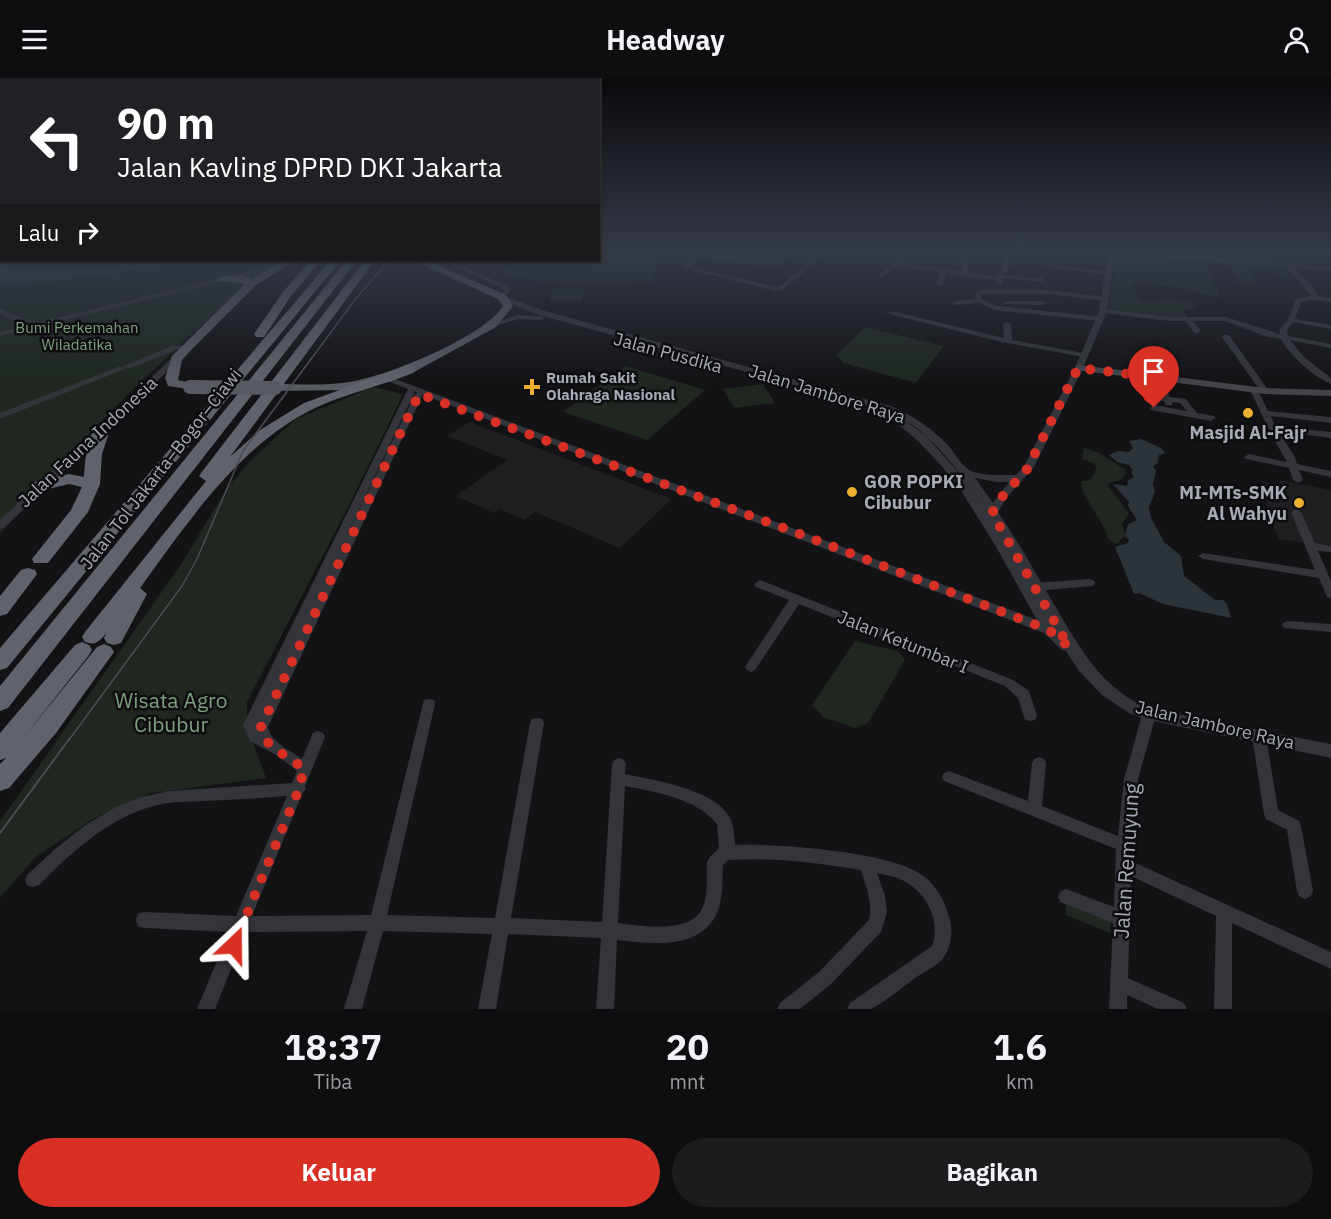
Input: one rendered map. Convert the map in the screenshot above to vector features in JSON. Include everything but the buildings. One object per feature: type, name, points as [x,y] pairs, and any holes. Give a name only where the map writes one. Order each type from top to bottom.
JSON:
[{"type":"highway","points":[[176,359],[240,294]]},
{"type":"highway","points":[[222,394],[287,294]]},
{"type":"highway","name":"Jalan Tol Jakarta–Bogor–Ciawi","points":[[0,662],[307,294]]},
{"type":"highway","name":"Jalan Tol Jakarta–Bogor–Ciawi","points":[[0,702],[325,294]]},
{"type":"highway","points":[[0,781],[48,726],[98,644],[212,469],[346,294]]},
{"type":"highway","points":[[492,325],[508,306],[500,296]]},
{"type":"highway","name":"Jalan Pusdika","points":[[176,359],[171,378],[172,383],[190,387],[349,386],[410,369],[492,325]]},
{"type":"highway","points":[[161,550],[206,490],[279,424],[313,404],[387,380],[410,369]]},
{"type":"highway","points":[[41,559],[79,512],[92,484],[94,454],[102,430]]},
{"type":"highway","points":[[40,486],[69,479],[92,484]]},
{"type":"highway","points":[[0,609],[28,574]]},
{"type":"highway","points":[[0,750],[98,644]]},
{"type":"main road","points":[[1078,368],[1260,391],[1331,393]]},
{"type":"street","points":[[0,334],[160,294]]},
{"type":"street","points":[[979,300],[980,294]]},
{"type":"street","points":[[1038,294],[1050,315]]},
{"type":"street","points":[[1060,294],[1106,299]]},
{"type":"street","points":[[992,513],[1004,494],[1029,466],[1102,315],[1106,294]]},
{"type":"street","name":"Jalan Jambore Raya","points":[[500,296],[538,312],[902,415],[921,426],[980,493],[1069,647],[1107,692],[1125,705],[1149,715],[1331,751]]},
{"type":"street","points":[[1330,301],[1314,298],[1298,300],[1291,320],[1283,330],[1284,338],[1291,348],[1331,382]]},
{"type":"street","points":[[955,303],[979,300],[988,306],[1050,315],[1226,319],[1284,338],[1331,346]]},
{"type":"street","points":[[1006,303],[1043,303]]},
{"type":"street","points":[[0,311],[23,321],[45,323]]},
{"type":"street","points":[[891,313],[1008,340],[1083,354]]},
{"type":"street","name":"Jalan Pusdika","points":[[492,325],[518,317],[538,318],[799,386],[898,420],[929,447],[962,486],[1049,630],[1069,647]]},
{"type":"street","points":[[1188,319],[1197,331]]},
{"type":"street","points":[[1291,320],[1331,327]]},
{"type":"street","points":[[17,330],[23,321]]},
{"type":"street","points":[[1007,324],[1008,340]]},
{"type":"street","points":[[1226,337],[1260,391],[1272,428],[1294,467],[1298,480]]},
{"type":"street","points":[[0,416],[175,348],[187,347]]},
{"type":"street","name":"Jalan Fauna Indonesia","points":[[0,526],[176,359]]},
{"type":"street","points":[[1137,375],[1155,410],[1211,418]]},
{"type":"street","points":[[1157,377],[1174,413]]},
{"type":"street","points":[[387,380],[790,530],[1049,630]]},
{"type":"street","points":[[304,769],[268,743],[261,732],[261,727],[415,392]]},
{"type":"street","points":[[1149,397],[1184,401],[1194,415]]},
{"type":"street","points":[[1266,413],[1331,420]]},
{"type":"street","points":[[1272,428],[1331,435]]},
{"type":"street","points":[[1249,457],[1331,474]]},
{"type":"street","points":[[963,472],[996,479],[1019,478]]},
{"type":"street","points":[[962,486],[980,493],[1004,494]]},
{"type":"street","points":[[1296,512],[1331,594]]},
{"type":"street","points":[[1310,546],[1331,549]]},
{"type":"street","points":[[1203,556],[1323,575]]},
{"type":"street","points":[[1036,587],[1089,583]]},
{"type":"street","name":"Jalan Ketumbar I","points":[[760,584],[1009,683],[1024,695],[1030,716]]},
{"type":"street","points":[[751,667],[796,599]]},
{"type":"street","points":[[1288,625],[1331,628]]},
{"type":"street","points":[[353,1009],[377,923],[429,704]]},
{"type":"street","name":"Jalan Remuyung","points":[[1118,1009],[1124,845],[1131,779],[1149,715]]},
{"type":"street","points":[[487,1009],[499,927],[537,723]]},
{"type":"street","points":[[1259,736],[1271,814],[1294,826],[1305,891]]},
{"type":"street","points":[[206,1009],[299,789],[304,769],[318,738]]},
{"type":"street","points":[[1034,810],[1039,763]]},
{"type":"street","points":[[605,1009],[618,772],[665,788],[715,811],[722,817],[726,832],[727,852]]},
{"type":"street","points":[[950,777],[1124,845]]},
{"type":"street","points":[[33,880],[54,859],[80,839],[110,819],[142,803],[176,796],[299,789]]},
{"type":"street","points":[[144,920],[243,924],[377,923],[610,929],[658,934],[687,931],[698,926],[712,901],[715,862],[718,857],[727,852],[785,854],[867,864],[906,873],[927,888],[941,916],[941,944],[930,959],[856,1009]]},
{"type":"street","points":[[786,1009],[825,978],[875,926],[879,918],[879,908],[867,864]]},
{"type":"street","points":[[1124,865],[1331,961]]},
{"type":"street","points":[[1066,897],[1122,918]]},
{"type":"street","points":[[1223,1009],[1224,910]]},
{"type":"street","points":[[1120,983],[1178,1009]]},
{"type":"shaded area","points":[[469,422],[672,499],[620,548],[535,512],[524,520],[499,509],[494,513],[456,496],[507,460],[447,436]]},
{"type":"shaded area","points":[[1141,439],[1161,448],[1165,453],[1159,455],[1158,463],[1153,466],[1156,471],[1153,485],[1155,491],[1149,508],[1151,518],[1164,542],[1181,556],[1184,576],[1215,600],[1223,600],[1227,604],[1231,618],[1163,604],[1139,593],[1134,594],[1115,547],[1128,543],[1129,540],[1125,536],[1128,524],[1137,520],[1128,506],[1129,502],[1113,484],[1127,486],[1128,480],[1134,477],[1131,472],[1133,471],[1129,465],[1117,462],[1109,455],[1118,451],[1129,452],[1133,448],[1129,441]]},
{"type":"shaded area","name":"MI-MTs-SMK Al Wahyu","points":[[1280,480],[1331,490],[1331,546],[1279,539],[1269,515],[1262,482],[1281,486]]},
{"type":"green space","name":"Bumi Perkemahan Wiladatika","points":[[0,294],[237,294],[167,357],[98,425],[64,460],[0,534]]},
{"type":"green space","points":[[552,294],[583,294],[582,301],[550,301]]},
{"type":"green space","points":[[1111,294],[1137,294],[1139,300],[1188,301],[1199,306],[1193,305],[1194,310],[1183,310],[1189,319],[1108,312]]},
{"type":"green space","points":[[865,327],[944,346],[916,383],[843,363],[837,355]]},
{"type":"green space","points":[[626,366],[705,390],[647,440],[563,412]]},
{"type":"green space","points":[[763,384],[775,403],[734,408],[723,389]]},
{"type":"green space","name":"Wisata Agro Cibubur","points":[[373,387],[403,394],[349,505],[247,702],[247,726],[266,778],[151,793],[93,819],[37,856],[0,897],[0,821],[182,563],[227,488],[253,458],[296,419]]},
{"type":"green space","points":[[1084,448],[1100,454],[1125,469],[1126,474],[1121,480],[1107,484],[1129,514],[1122,523],[1125,536],[1116,544],[1108,539],[1084,494],[1081,481],[1090,480],[1097,469],[1094,463],[1082,459]]},
{"type":"green space","points":[[855,641],[898,651],[905,660],[868,723],[856,728],[823,717],[812,705]]},
{"type":"green space","points":[[1066,901],[1074,902],[1081,910],[1090,914],[1111,916],[1110,933],[1066,915]]},
{"type":"tram line","points":[[69,740],[182,586],[197,559],[243,451],[360,294]]},
{"type":"tram line","points":[[0,833],[70,738]]},
{"type":"place","name":"Rumah Sakit Olahraga Nasional","points":[[532,387]]},
{"type":"place","name":"Masjid Al-Fajr","points":[[1248,413]]},
{"type":"place","name":"GOR POPKI Cibubur","points":[[852,492]]},
{"type":"place","name":"MI-MTs-SMK Al Wahyu","points":[[1299,503]]},
{"type":"route","points":[[234,945],[299,789],[304,769],[296,761],[268,743],[261,732],[261,727],[419,394],[800,534],[1049,630],[1069,647],[1059,625],[992,513],[1004,494],[1026,471],[1078,368],[1137,375],[1154,408]]}]
